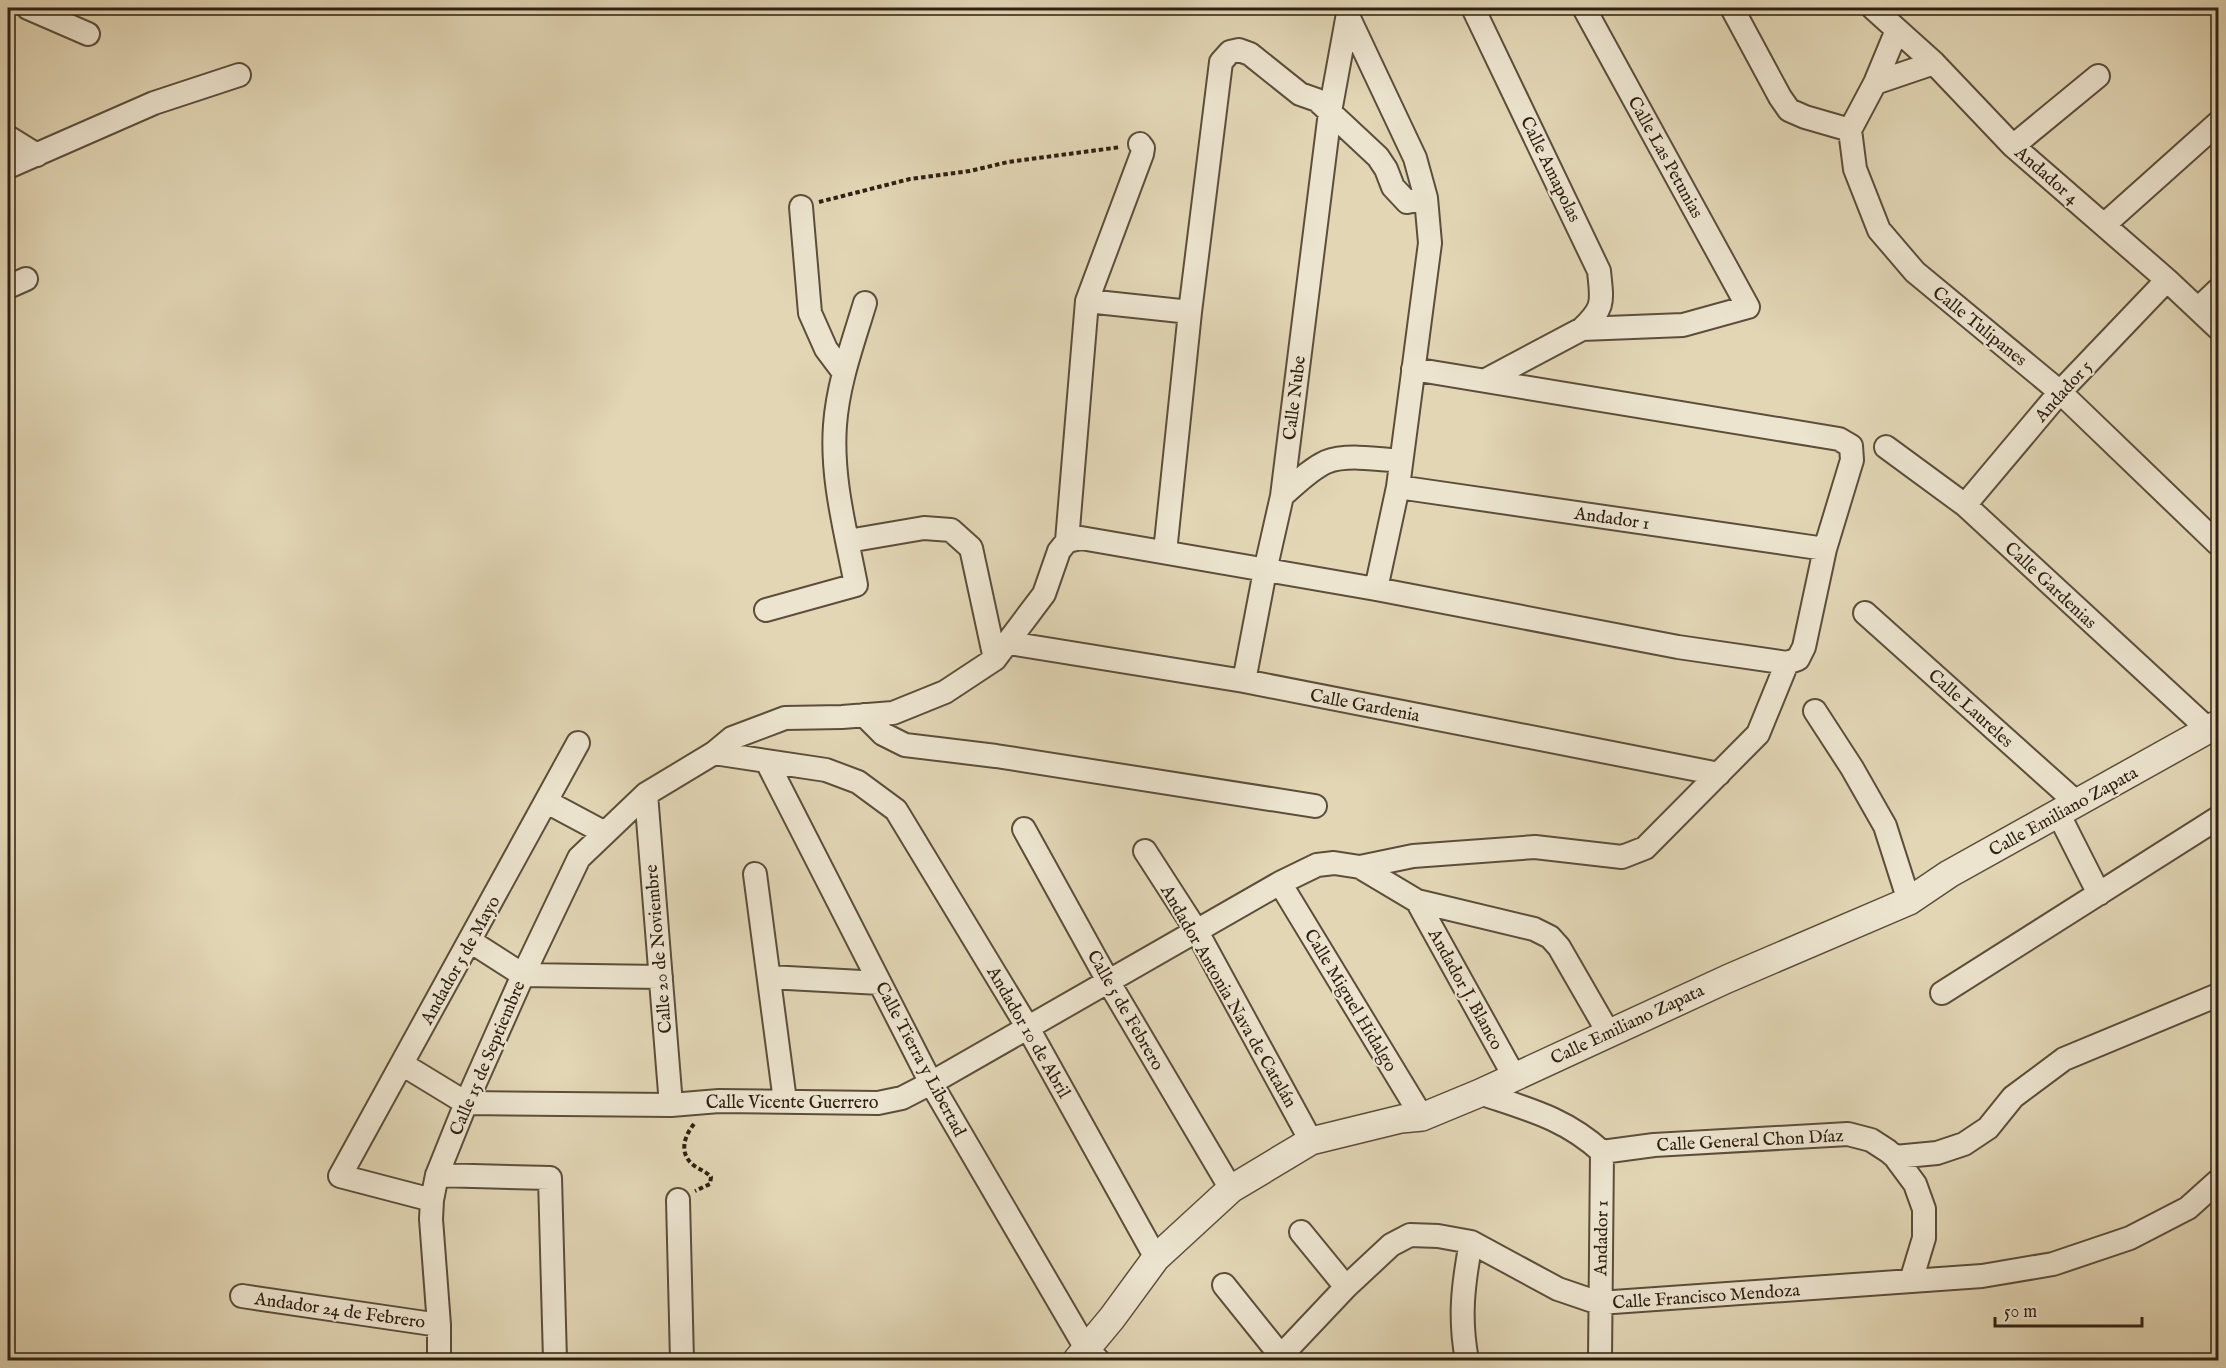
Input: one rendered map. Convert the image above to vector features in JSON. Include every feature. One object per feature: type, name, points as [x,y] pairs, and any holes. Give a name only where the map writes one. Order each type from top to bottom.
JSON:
[{"type":"street","points":[[28,8],[88,34]]},
{"type":"street","name":"Calle Amapolas","points":[[1473,8],[1599,271],[1602,296],[1598,313],[1582,329]]},
{"type":"street","name":"Calle Las Petunias","points":[[1582,329],[1683,325],[1748,306],[1584,8]]},
{"type":"street","points":[[1732,8],[1789,110],[1850,130],[1875,83],[1897,30]]},
{"type":"street","name":"Andador 4","points":[[1873,8],[1934,63],[2013,146],[2167,280]]},
{"type":"street","points":[[1349,12],[1415,158],[1426,198],[1430,243],[1398,487],[1376,589]]},
{"type":"street","name":"Calle Nube","points":[[1244,681],[1282,496],[1330,112],[1349,12]]},
{"type":"street","points":[[1165,552],[1190,312],[1221,62],[1230,52],[1239,50],[1251,54],[1300,94],[1317,100],[1378,157],[1393,187],[1402,198],[1407,202],[1426,198]]},
{"type":"street","points":[[1875,83],[1934,63]]},
{"type":"street","points":[[8,167],[154,103],[238,75]]},
{"type":"street","points":[[2013,146],[2098,76]]},
{"type":"street","points":[[2104,225],[2218,123]]},
{"type":"street","name":"Calle Tulipanes","points":[[1850,130],[1855,169],[1879,230],[1914,272],[2060,392],[2218,544]]},
{"type":"street","points":[[8,136],[37,154]]},
{"type":"street","points":[[1002,651],[1044,594],[1059,551],[1067,541],[1087,301],[1142,154],[1143,148],[1140,144]]},
{"type":"street","points":[[801,207],[810,313],[826,349],[844,373]]},
{"type":"street","points":[[2167,280],[2218,328]]},
{"type":"street","name":"Andador 5","points":[[1965,506],[2060,392],[2167,280]]},
{"type":"street","points":[[2198,309],[2218,290]]},
{"type":"street","points":[[1087,301],[1190,312]]},
{"type":"street","points":[[766,610],[856,585],[836,485],[835,424],[844,373],[865,303]]},
{"type":"street","points":[[1486,380],[1582,329]]},
{"type":"street","points":[[1067,541],[1081,538],[1165,552],[1376,589],[1678,647],[1787,663],[1798,659],[1804,647],[1825,549],[1852,460],[1851,446],[1839,439],[1413,369]]},
{"type":"street","name":"Calle Gardenias","points":[[1886,447],[1965,506],[2214,727]]},
{"type":"street","points":[[1282,496],[1309,472],[1329,461],[1359,458],[1401,460]]},
{"type":"street","name":"Andador 1","points":[[1398,487],[1825,549]]},
{"type":"street","points":[[848,541],[924,528],[951,530],[970,548],[1002,651]]},
{"type":"street","name":"Calle Laureles","points":[[1865,613],[2068,808]]},
{"type":"street","name":"Calle Gardenia","points":[[1002,651],[1244,681],[1719,774]]},
{"type":"street","name":"Calle 15 de Septiembre","points":[[439,1360],[439,1325],[431,1219],[437,1175],[466,1103],[523,975],[579,858],[646,794],[714,753],[732,738],[785,718],[893,713],[945,692],[1002,651]]},
{"type":"street","points":[[1360,867],[1413,856],[1535,847],[1622,857],[1631,855],[1645,848],[1758,734],[1787,663]]},
{"type":"street","points":[[1815,711],[1852,768],[1885,826],[1909,901]]},
{"type":"street","points":[[864,715],[883,734],[905,745],[996,756],[1316,806]]},
{"type":"street","name":"Calle Emiliano Zapata","points":[[1087,1357],[1156,1258],[1231,1190],[1311,1141],[1401,1119],[1422,1117],[1480,1093],[1727,979],[1909,901],[1949,874],[2214,727]]},
{"type":"street","name":"Andador 5 de Mayo","points":[[432,1200],[340,1176],[578,742]]},
{"type":"street","points":[[714,753],[767,762]]},
{"type":"street","name":"Andador 10 de Abril","points":[[767,762],[826,770],[837,774],[858,782],[896,810],[1028,1028],[1156,1258]]},
{"type":"street","name":"Calle Tierra y Libertad","points":[[767,762],[931,1083],[1087,1357]]},
{"type":"street","name":"Calle 20 de Noviembre","points":[[646,794],[671,1105]]},
{"type":"street","points":[[547,802],[605,833]]},
{"type":"street","points":[[2068,808],[2099,894]]},
{"type":"street","points":[[1942,993],[2218,818]]},
{"type":"street","name":"Calle 5 de Febrero","points":[[1024,829],[1108,981],[1231,1190]]},
{"type":"street","name":"Andador Antonia Nava de Catalán","points":[[1145,851],[1196,930],[1311,1141]]},
{"type":"street","name":"Calle Vicente Guerrero","points":[[466,1103],[671,1105],[718,1101],[785,1101],[878,1103],[902,1098],[1280,883],[1317,865],[1334,863],[1360,867]]},
{"type":"street","points":[[1360,867],[1417,901],[1534,929],[1550,937],[1559,947],[1608,1032]]},
{"type":"street","points":[[755,874],[785,1101]]},
{"type":"street","name":"Calle Miguel Hidalgo","points":[[1280,883],[1422,1117]]},
{"type":"street","name":"Andador J. Blanco","points":[[1417,901],[1515,1076]]},
{"type":"street","points":[[470,941],[523,975],[661,977]]},
{"type":"street","points":[[769,977],[880,983]]},
{"type":"street","points":[[1895,1157],[1936,1153],[1964,1144],[1988,1128],[2013,1097],[2064,1059],[2218,995]]},
{"type":"street","points":[[402,1064],[466,1103]]},
{"type":"street","points":[[1480,1093],[1554,1119],[1584,1135],[1602,1152]]},
{"type":"street","name":"Calle General Chon Díaz","points":[[1602,1152],[1654,1145],[1848,1134],[1871,1140],[1895,1157],[1915,1184],[1924,1209],[1924,1238],[1911,1281]]},
{"type":"street","name":"Andador 1","points":[[1600,1360],[1602,1152]]},
{"type":"street","points":[[437,1175],[550,1178],[555,1360]]},
{"type":"street","name":"Calle Francisco Mendoza","points":[[1279,1358],[1391,1245],[1410,1235],[1438,1236],[1471,1242],[1558,1289],[1599,1303],[1982,1276],[2053,1264],[2130,1238],[2188,1208],[2218,1181]]},
{"type":"street","points":[[678,1200],[682,1360]]},
{"type":"street","points":[[1301,1232],[1347,1287]]},
{"type":"street","points":[[1467,1360],[1462,1333],[1463,1286],[1471,1242]]},
{"type":"street","points":[[1224,1285],[1279,1358]]},
{"type":"street","name":"Andador 24 de Febrero","points":[[242,1296],[439,1325]]},
{"type":"path","points":[[801,207],[910,179],[970,171],[1008,162],[1140,144]]},
{"type":"path","points":[[678,1200],[710,1184],[711,1177],[691,1163],[684,1153],[685,1140],[689,1130],[718,1101]]}]
